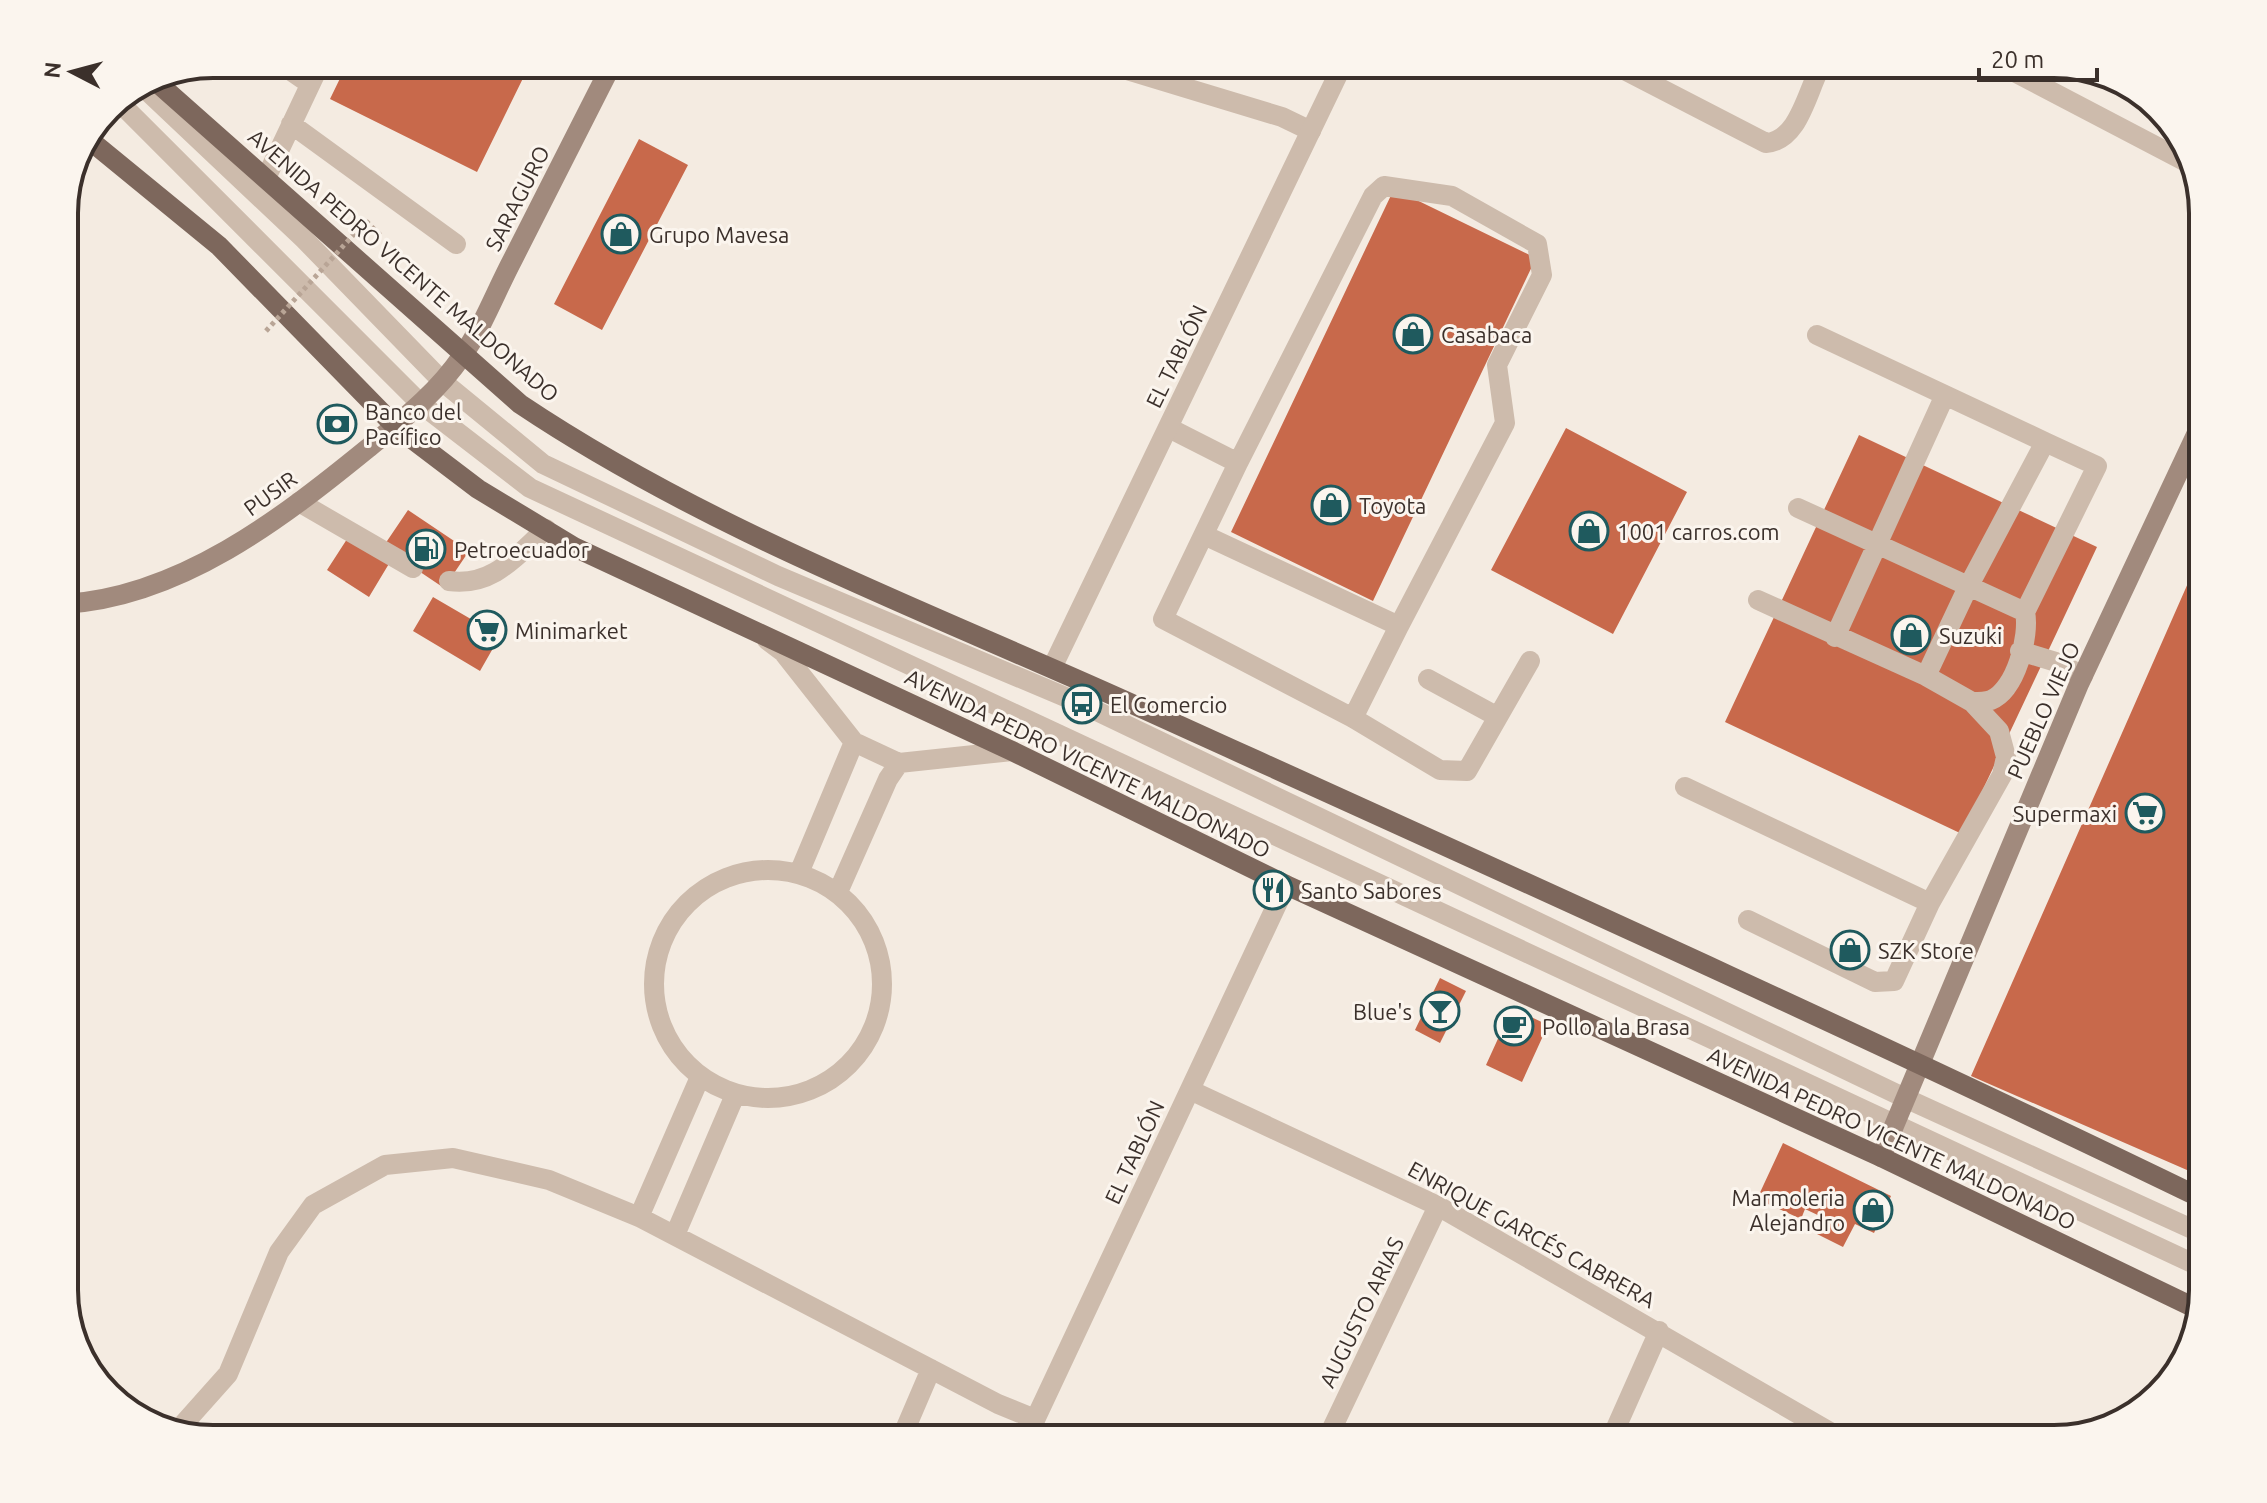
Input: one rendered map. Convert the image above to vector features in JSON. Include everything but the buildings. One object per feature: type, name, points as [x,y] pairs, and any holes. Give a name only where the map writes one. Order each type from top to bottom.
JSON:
[{"type":"main road","name":"AVENIDA PEDRO VICENTE MALDONADO","points":[[163,87],[267,176],[520,404],[579,443],[810,562],[1052,668],[1920,1062],[2189,1192]]},
{"type":"main road","name":"AVENIDA PEDRO VICENTE MALDONADO","points":[[97,146],[219,246],[395,426],[478,489],[574,547],[1012,751],[1286,885],[1881,1157],[2188,1305]]},
{"type":"street","points":[[301,78],[310,84]]},
{"type":"street","points":[[267,176],[313,78]]},
{"type":"street","name":"SARAGURO","points":[[465,353],[605,78]]},
{"type":"street","points":[[1153,78],[1282,117],[1311,131]]},
{"type":"street","name":"EL TABLÓN","points":[[1052,668],[1336,78]]},
{"type":"street","points":[[1640,78],[1766,143],[1778,142],[1788,135],[1815,78]]},
{"type":"street","points":[[2026,78],[2177,157]]},
{"type":"street","points":[[150,93],[293,227],[443,382],[543,464],[778,576],[1082,704],[1905,1098],[2189,1228]]},
{"type":"street","points":[[126,109],[421,404],[530,488],[2189,1262]]},
{"type":"street","points":[[291,124],[456,244]]},
{"type":"street","points":[[1353,718],[1505,423],[1497,365],[1542,275],[1537,244],[1452,196],[1384,186],[1373,196],[1163,619],[1353,718],[1440,770],[1452,773],[1467,771],[1530,661]]},
{"type":"street","points":[[1817,335],[2097,466],[2025,612],[2027,632],[2019,656],[1999,695],[1991,700],[1972,702]]},
{"type":"street","name":"PUSIR","points":[[78,603],[95,602],[187,571],[257,533],[421,404],[465,353]]},
{"type":"street","points":[[1835,637],[1880,544],[1945,395]]},
{"type":"street","points":[[1169,428],[1238,463]]},
{"type":"street","points":[[1926,676],[1967,589],[2045,442]]},
{"type":"street","name":"PUEBLO VIEJO","points":[[1881,1157],[2081,680],[2189,450]]},
{"type":"street","points":[[299,502],[413,568]]},
{"type":"street","points":[[1798,508],[1880,544],[1967,589],[2025,612]]},
{"type":"street","points":[[449,581],[480,582],[494,576],[546,529]]},
{"type":"street","points":[[1204,535],[1399,626]]},
{"type":"street","points":[[1748,920],[1875,982],[1894,981],[1930,903],[2002,775],[2006,757],[1999,731],[1972,702],[1926,676],[1758,600]]},
{"type":"street","points":[[758,633],[783,652],[854,742],[899,763],[1012,751]]},
{"type":"street","points":[[2019,656],[2081,680]]},
{"type":"street","points":[[1428,679],[1498,717]]},
{"type":"street","points":[[799,873],[854,742]]},
{"type":"street","points":[[838,892],[888,779],[899,763]]},
{"type":"street","points":[[1685,787],[1930,903]]},
{"type":"street","points":[[759,869],[799,873],[838,892],[864,921],[880,958],[882,998],[870,1036],[847,1068],[814,1090],[775,1099],[735,1095],[700,1077],[673,1049],[656,1012],[654,972],[665,934],[688,901],[721,879],[759,869]]},
{"type":"street","name":"EL TABLÓN","points":[[1032,1425],[1286,885]]},
{"type":"street","points":[[639,1217],[700,1077]]},
{"type":"street","name":"ENRIQUE GARCÉS CABRERA","points":[[1190,1090],[1438,1206],[1818,1425]]},
{"type":"street","points":[[675,1235],[735,1095]]},
{"type":"street","points":[[185,1422],[228,1374],[279,1252],[313,1205],[385,1165],[453,1158],[549,1180],[639,1217],[931,1369],[1035,1419]]},
{"type":"street","name":"AUGUSTO ARIAS","points":[[1334,1425],[1438,1206]]},
{"type":"street","points":[[1617,1425],[1659,1331]]},
{"type":"street","points":[[907,1425],[931,1369]]},
{"type":"path","points":[[266,331],[366,221]]},
{"type":"place","name":"Grupo Mavesa","points":[[621,234]]},
{"type":"place","name":"Casabaca","points":[[1413,334]]},
{"type":"place","name":"Banco del Pacífico","points":[[337,424]]},
{"type":"place","name":"Toyota","points":[[1331,505]]},
{"type":"place","name":"1001 carros.com","points":[[1589,531]]},
{"type":"place","name":"Petroecuador","points":[[426,549]]},
{"type":"place","name":"Minimarket","points":[[487,630]]},
{"type":"place","name":"Suzuki","points":[[1911,635]]},
{"type":"place","name":"El Comercio","points":[[1082,704]]},
{"type":"place","name":"Supermaxi","points":[[2145,813]]},
{"type":"place","name":"Santo Sabores","points":[[1273,890]]},
{"type":"place","name":"SZK Store","points":[[1850,950]]},
{"type":"place","name":"Blue's","points":[[1440,1011]]},
{"type":"place","name":"Pollo a la Brasa","points":[[1514,1026]]},
{"type":"place","name":"Marmoleria Alejandro","points":[[1873,1210]]}]
